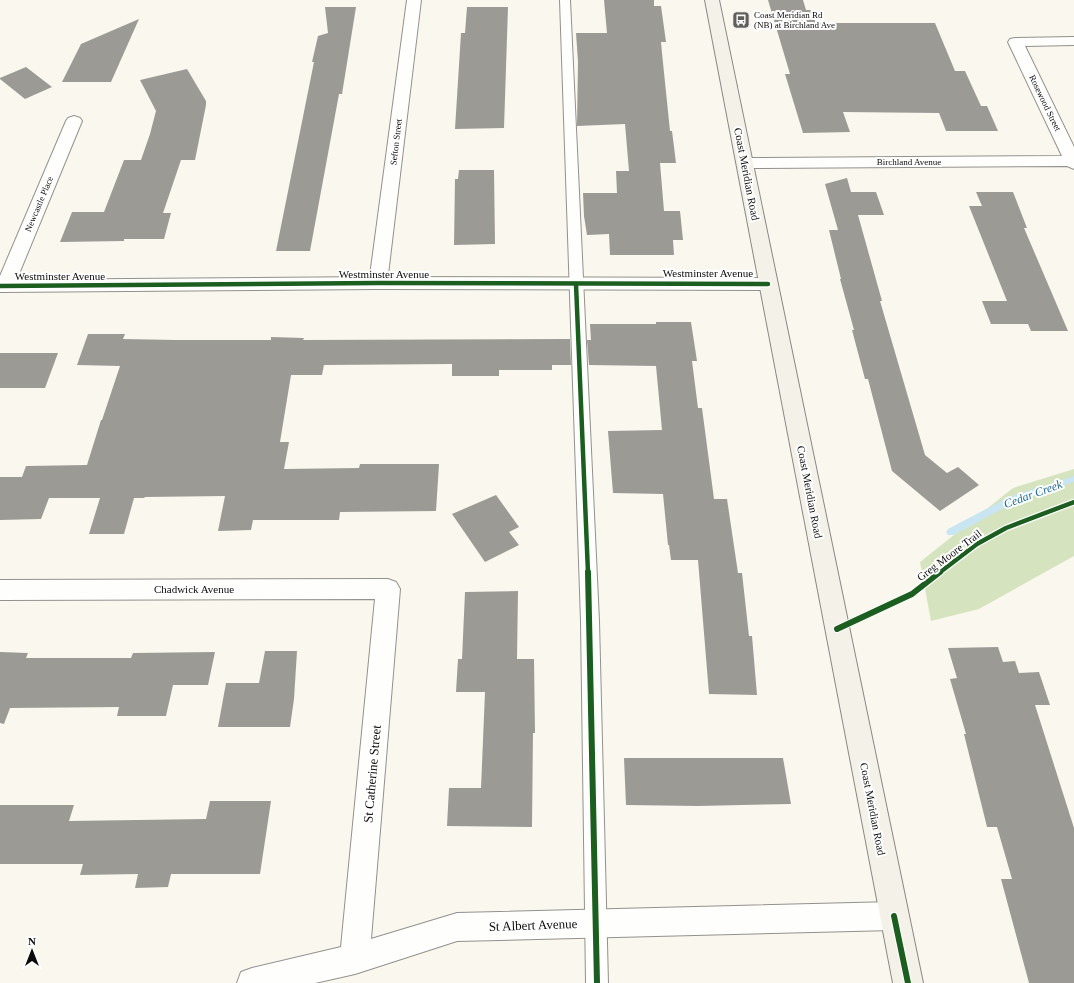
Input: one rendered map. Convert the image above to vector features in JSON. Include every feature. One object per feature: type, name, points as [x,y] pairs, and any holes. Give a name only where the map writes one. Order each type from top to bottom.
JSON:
[{"type":"main road","name":"Coast Meridian Road","points":[[712,0],[908,983]]},
{"type":"street","name":"Sefton Street","points":[[378,283],[414,0]]},
{"type":"street","name":"Rosewood Street","points":[[1073,162],[1015,42],[1074,41]]},
{"type":"street","name":"Newcastle Place","points":[[2,286],[74,121]]},
{"type":"street","name":"Birchland Avenue","points":[[745,163],[1073,162]]},
{"type":"street","name":"Westminster Avenue","points":[[2,286],[378,283],[768,284]]},
{"type":"street","name":"Chadwick Avenue","points":[[0,590],[388,589]]},
{"type":"street","name":"St Catherine Street","points":[[355,959],[388,589]]},
{"type":"street","name":"St Albert Avenue","points":[[252,983],[355,959],[457,927],[596,922],[894,916]]},
{"type":"lane","points":[[565,0],[590,621],[597,983]]},
{"type":"green space","points":[[1074,469],[1074,556],[979,609],[931,621],[920,562],[1013,488]]},
{"type":"building","points":[[604,0],[654,0],[654,6],[661,6],[666,42],[661,42],[662,53],[670,131],[672,131],[676,163],[660,163],[664,211],[680,211],[683,240],[673,240],[674,255],[610,255],[609,234],[587,235],[583,193],[617,193],[616,171],[629,171],[625,124],[577,126],[578,62],[576,33],[607,33]]},
{"type":"building","points":[[768,0],[803,0],[806,10],[811,10],[816,23],[935,23],[955,71],[965,71],[981,106],[987,106],[998,131],[946,131],[939,113],[843,112],[850,132],[803,133],[785,74],[790,74]]},
{"type":"building","points":[[325,7],[356,7],[342,94],[339,94],[310,251],[276,251],[318,36],[328,33]]},
{"type":"building","points":[[467,7],[508,7],[504,128],[455,129],[461,33],[465,33]]},
{"type":"building","points":[[139,19],[111,82],[62,82],[81,44]]},
{"type":"building","points":[[26,67],[52,87],[25,99],[0,79]]},
{"type":"building","points":[[187,69],[206,101],[206,105],[195,160],[181,160],[163,213],[171,213],[164,239],[60,242],[72,212],[104,212],[124,160],[141,160],[156,111],[140,80]]},
{"type":"building","points":[[459,170],[494,170],[495,244],[454,245],[455,179],[458,179]]},
{"type":"building","points":[[847,178],[851,192],[876,192],[884,215],[858,215],[882,301],[880,301],[925,455],[947,473],[958,467],[979,485],[940,511],[892,471],[868,379],[865,379],[829,230],[838,230],[825,184]]},
{"type":"building","points":[[976,192],[1013,192],[1027,228],[1024,228],[1068,331],[1031,331],[1028,324],[991,324],[982,301],[1007,301],[969,206],[982,206]]},
{"type":"building","points":[[656,322],[691,322],[697,361],[692,361],[698,408],[702,408],[714,499],[727,499],[738,573],[742,573],[749,636],[752,636],[757,695],[709,694],[698,560],[671,560],[663,494],[613,493],[608,431],[662,430],[656,366],[589,365],[587,340],[591,340],[590,324],[656,324]]},
{"type":"building","points":[[88,334],[125,334],[123,339],[176,340],[271,340],[271,337],[304,338],[303,340],[570,339],[571,365],[552,365],[552,370],[499,370],[499,376],[452,376],[452,364],[324,365],[322,375],[291,375],[280,442],[289,442],[284,469],[359,468],[360,464],[439,464],[436,511],[340,512],[339,520],[253,520],[251,530],[218,531],[225,496],[145,497],[134,498],[124,534],[89,534],[100,498],[49,498],[41,519],[0,520],[0,477],[22,477],[26,466],[87,465],[120,366],[77,365]]},
{"type":"building","points":[[0,353],[58,353],[45,388],[0,388]]},
{"type":"building","points":[[496,495],[519,527],[509,532],[519,545],[485,562],[452,514]]},
{"type":"building","points":[[518,591],[517,659],[534,659],[535,733],[533,733],[532,827],[447,826],[449,788],[481,788],[485,692],[456,692],[458,659],[462,659],[465,592]]},
{"type":"building","points":[[998,647],[1003,662],[1015,661],[1019,673],[1039,672],[1050,705],[1035,705],[1074,828],[1074,983],[1029,983],[1001,879],[1012,879],[997,827],[987,827],[964,734],[966,734],[950,679],[957,678],[948,648]]},
{"type":"building","points":[[265,651],[297,651],[294,699],[290,727],[218,727],[226,683],[259,683]]},
{"type":"building","points":[[0,652],[28,653],[26,658],[131,658],[133,653],[215,652],[208,685],[173,685],[166,716],[117,716],[119,707],[10,708],[4,724],[0,723]]},
{"type":"building","points":[[624,758],[783,758],[791,804],[698,806],[626,805]]},
{"type":"building","points":[[210,801],[271,801],[260,874],[171,874],[168,887],[135,888],[138,874],[80,875],[83,864],[0,864],[0,805],[74,805],[69,821],[206,819]]},
{"type":"waterway","name":"Cedar Creek","points":[[951,532],[1014,498],[1074,479]]},
{"type":"cycle path","points":[[0,286],[378,283],[768,284]]},
{"type":"cycle path","points":[[576,284],[590,621],[597,983]]},
{"type":"cycle path","name":"Greg Moore Trail","points":[[837,629],[912,594],[977,544],[1006,528],[1074,502]]},
{"type":"cycle path","points":[[894,916],[908,983]]},
{"type":"place","name":"Coast Meridian Rd (NB) at Birchland Ave","points":[[741,20]]}]
